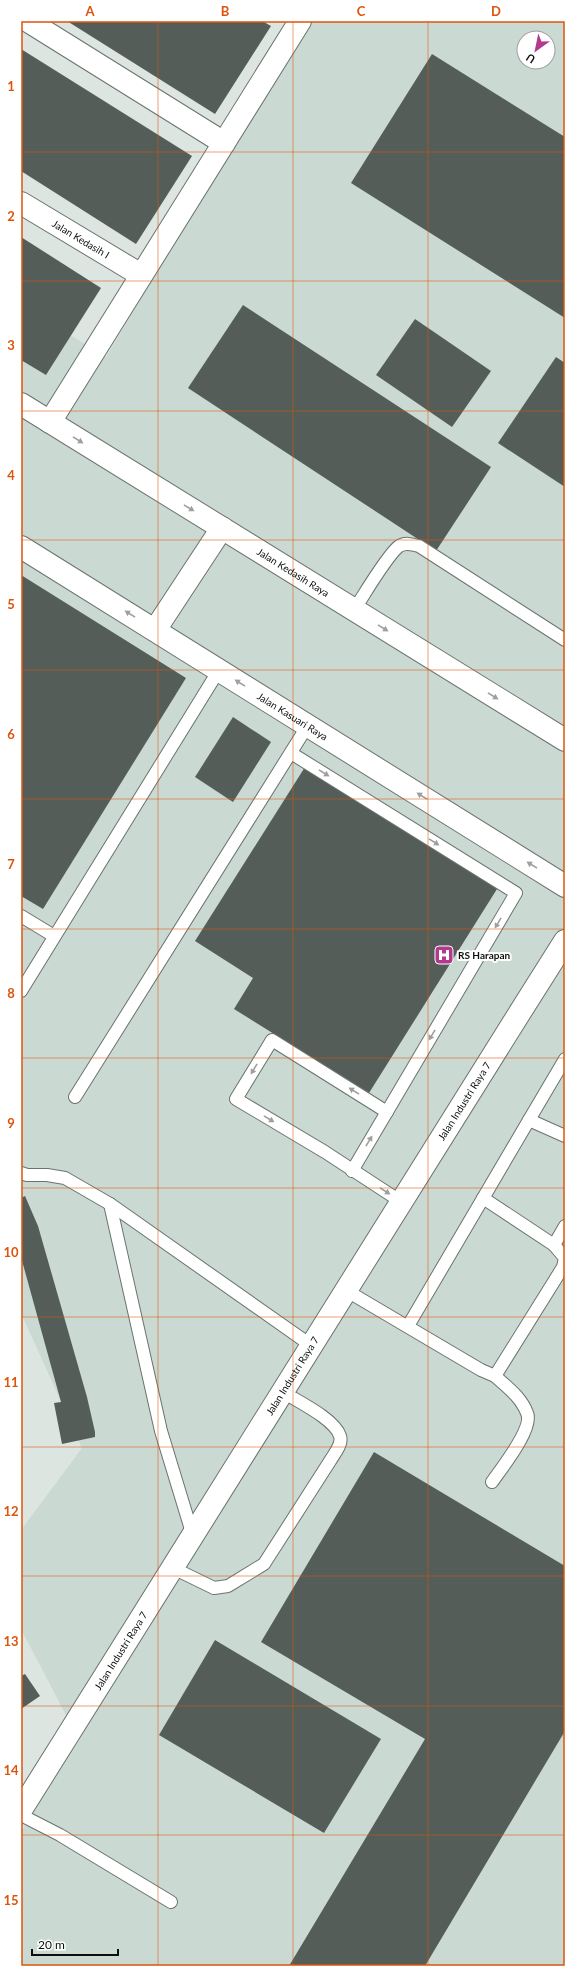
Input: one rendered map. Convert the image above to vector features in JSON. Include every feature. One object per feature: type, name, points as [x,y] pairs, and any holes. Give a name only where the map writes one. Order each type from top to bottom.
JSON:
[{"type":"street","points":[[28,21],[224,143]]},
{"type":"street","points":[[50,422],[299,21]]},
{"type":"street","name":"Jalan Kedasih I","points":[[21,203],[141,276]]},
{"type":"street","name":"Jalan Kedasih Raya","points":[[21,404],[565,740]]},
{"type":"street","points":[[155,630],[222,528]]},
{"type":"street","name":"Jalan Kasuari Raya","points":[[21,546],[565,886]]},
{"type":"street","name":"Jalan Industri Raya 7","points":[[21,1810],[347,1290],[400,1201],[565,941]]},
{"type":"lane","points":[[354,610],[398,547],[408,543],[419,546],[565,640]]},
{"type":"lane","points":[[21,990],[219,670]]},
{"type":"lane","points":[[75,1097],[142,987],[308,725]]},
{"type":"lane","points":[[291,753],[516,893],[352,1171]]},
{"type":"lane","points":[[21,916],[54,936]]},
{"type":"lane","points":[[387,1112],[272,1040],[236,1099],[325,1152],[400,1201]]},
{"type":"lane","points":[[408,1326],[565,1059]]},
{"type":"lane","points":[[529,1120],[565,1136]]},
{"type":"lane","points":[[21,1173],[27,1175],[47,1174],[65,1178],[110,1204],[312,1346]]},
{"type":"lane","points":[[483,1198],[554,1245],[564,1258],[564,1267],[495,1376]]},
{"type":"lane","points":[[110,1204],[161,1432],[193,1536]]},
{"type":"lane","points":[[554,1245],[565,1226]]},
{"type":"lane","points":[[347,1290],[481,1370],[495,1376],[519,1398],[528,1414],[526,1429],[492,1482]]},
{"type":"lane","points":[[173,1568],[214,1588],[228,1586],[264,1564],[330,1461],[340,1445],[341,1436],[336,1428],[326,1419],[283,1392]]},
{"type":"lane","points":[[21,1815],[60,1835],[171,1902]]},
{"type":"shaded area","points":[[307,21],[565,21],[565,1966],[21,1966],[21,1832],[79,1740],[21,1629],[21,1530],[82,1448],[21,1313],[21,305],[106,357]]},
{"type":"building","points":[[67,21],[262,21],[271,26],[215,114]]},
{"type":"building","points":[[21,49],[192,156],[136,244],[21,171]]},
{"type":"building","points":[[432,54],[565,137],[565,318],[351,183]]},
{"type":"building","points":[[21,237],[101,288],[46,375],[21,360]]},
{"type":"building","points":[[243,305],[491,467],[436,551],[188,388]]},
{"type":"building","points":[[415,319],[491,371],[452,427],[376,375]]},
{"type":"building","points":[[556,357],[565,363],[565,487],[498,443]]},
{"type":"building","points":[[21,575],[186,678],[43,909],[21,896]]},
{"type":"building","points":[[233,717],[271,742],[233,802],[195,777]]},
{"type":"building","points":[[305,767],[497,889],[369,1093],[234,1009],[253,978],[195,941]]},
{"type":"building","points":[[25,1196],[38,1226],[87,1397],[95,1437],[62,1444],[54,1403],[61,1402],[21,1257],[21,1198]]},
{"type":"building","points":[[374,1452],[565,1566],[565,1731],[425,1966],[289,1966],[425,1739],[261,1642]]},
{"type":"building","points":[[215,1640],[381,1739],[324,1833],[159,1735]]},
{"type":"building","points":[[25,1674],[40,1696],[21,1709],[21,1676]]},
{"type":"place","name":"RS Harapan","points":[[444,955]]}]
